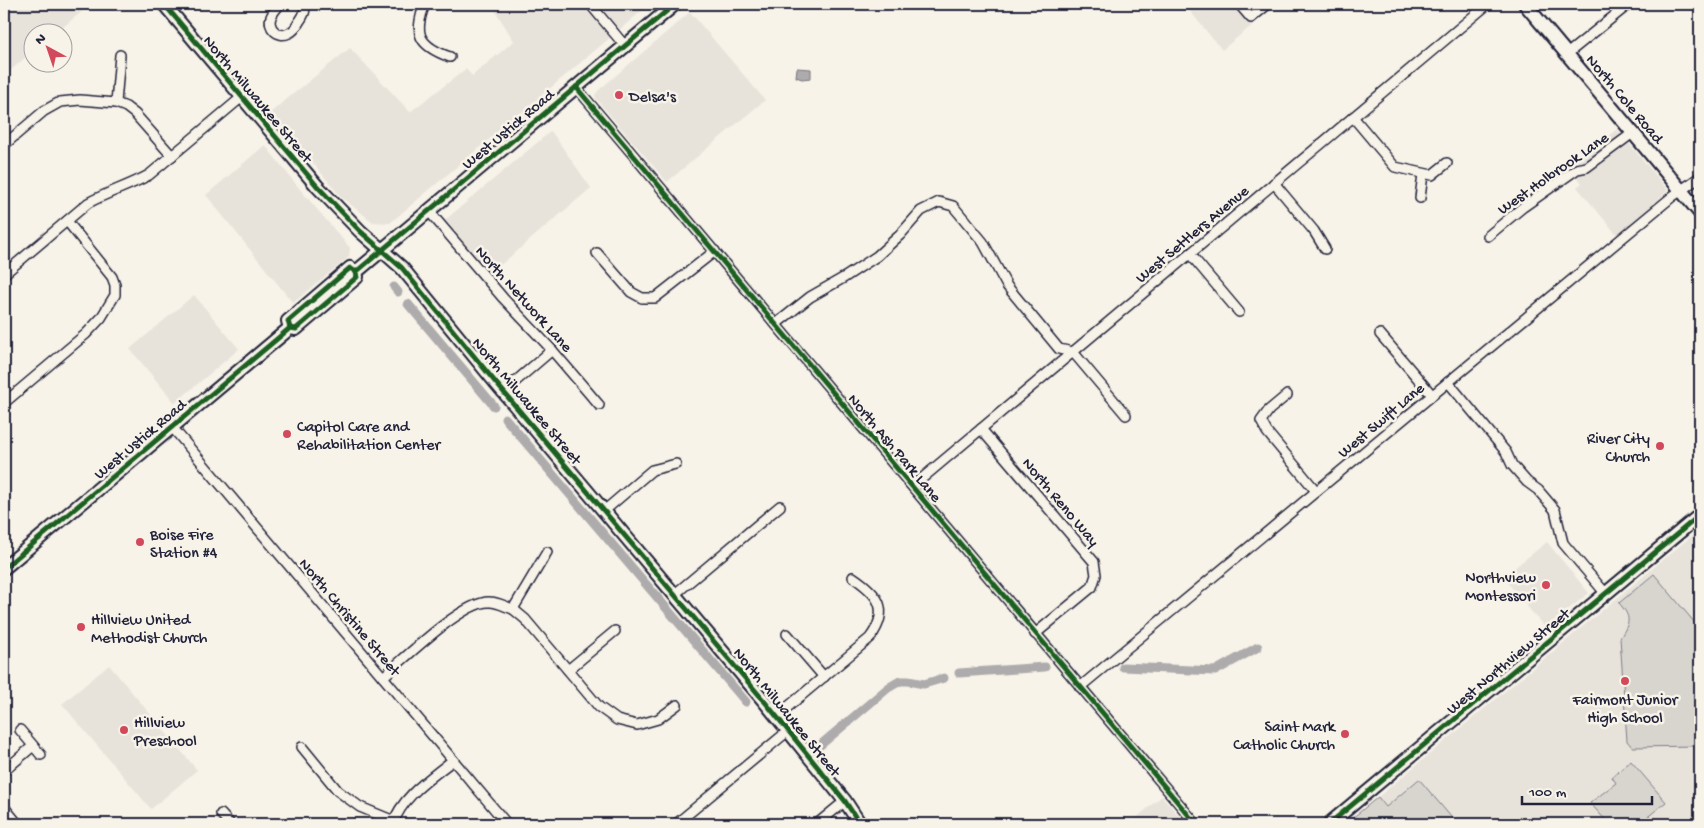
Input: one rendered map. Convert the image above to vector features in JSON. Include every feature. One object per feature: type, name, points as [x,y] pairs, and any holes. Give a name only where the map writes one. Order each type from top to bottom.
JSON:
[{"type":"main road","name":"North Milwaukee Street","points":[[164,4],[318,186],[380,250],[402,268],[503,392],[777,716],[845,801],[860,824]]},
{"type":"main road","name":"West Ustick Road","points":[[4,568],[290,328],[296,329],[357,277],[356,272],[380,250],[675,4]]},
{"type":"main road","name":"North Cole Road","points":[[1525,4],[1700,213]]},
{"type":"main road","name":"West Northview Street","points":[[1329,824],[1700,515]]},
{"type":"street","points":[[280,4],[272,14],[270,22],[274,31],[282,34],[293,30],[304,15],[304,4]]},
{"type":"street","points":[[425,4],[419,25],[420,35],[425,44],[433,51],[450,57]]},
{"type":"street","points":[[590,4],[625,46]]},
{"type":"street","points":[[1239,4],[1251,18],[1268,4]]},
{"type":"street","name":"West Settlers Avenue","points":[[913,486],[1488,4]]},
{"type":"street","points":[[1567,54],[1629,4]]},
{"type":"street","points":[[116,103],[120,56]]},
{"type":"street","name":"North Ash Park Lane","points":[[576,87],[1196,824]]},
{"type":"street","points":[[4,274],[88,203],[149,175],[242,97]]},
{"type":"street","points":[[4,145],[44,111],[60,102],[80,100],[116,103],[136,114],[172,156]]},
{"type":"street","points":[[1354,117],[1395,167],[1432,175],[1447,163]]},
{"type":"street","name":"West Holbrook Lane","points":[[1488,236],[1523,207],[1578,169],[1588,167],[1634,132]]},
{"type":"street","points":[[1420,198],[1422,174]]},
{"type":"street","name":"West Swift Lane","points":[[1080,687],[1432,395],[1700,177]]},
{"type":"street","points":[[1274,183],[1314,231],[1325,249]]},
{"type":"street","points":[[776,324],[810,296],[845,277],[877,256],[900,235],[921,211],[939,202],[953,206],[983,242],[1007,286],[1059,349],[1073,352],[1126,415]]},
{"type":"street","name":"North Network Lane","points":[[428,210],[503,298],[552,350],[599,405]]},
{"type":"street","points":[[4,403],[86,334],[101,318],[115,296],[116,285],[112,277],[67,221]]},
{"type":"street","points":[[597,253],[631,292],[642,298],[655,298],[714,251]]},
{"type":"street","points":[[1190,254],[1239,312]]},
{"type":"street","points":[[1380,334],[1432,395]]},
{"type":"street","points":[[503,392],[552,350]]},
{"type":"street","points":[[1448,382],[1506,452],[1512,465],[1527,482],[1538,490],[1555,510],[1563,543],[1606,594]]},
{"type":"street","points":[[1287,395],[1269,410],[1262,421],[1266,432],[1316,492]]},
{"type":"street","name":"North Christine Street","points":[[172,427],[507,824]]},
{"type":"street","name":"North Reno Way","points":[[981,429],[1094,562],[1096,575],[1092,587],[1035,634]]},
{"type":"street","points":[[604,511],[652,470],[676,464]]},
{"type":"street","points":[[675,594],[780,506]]},
{"type":"street","points":[[513,609],[546,552]]},
{"type":"street","points":[[777,716],[870,638],[880,622],[880,605],[876,596],[853,576]]},
{"type":"street","points":[[383,677],[457,614],[474,605],[490,602],[513,609],[525,619],[599,706],[616,720],[637,725],[658,718],[677,705]]},
{"type":"street","points":[[568,670],[615,631]]},
{"type":"street","points":[[787,634],[824,677]]},
{"type":"street","points":[[20,730],[41,756]]},
{"type":"street","points":[[676,824],[788,731]]},
{"type":"street","points":[[4,771],[33,746]]},
{"type":"street","points":[[302,747],[338,791],[360,807],[393,823],[406,800],[453,760]]},
{"type":"street","points":[[816,824],[845,801]]},
{"type":"street","points":[[4,807],[18,824]]},
{"type":"street","points":[[221,814],[230,824]]},
{"type":"shaded area","points":[[4,4],[91,4],[69,22],[22,22],[22,61],[4,76]]},
{"type":"shaded area","points":[[491,4],[650,4],[390,223],[373,222],[341,197],[271,112],[350,48],[410,112],[466,69],[472,76],[514,41]]},
{"type":"shaded area","points":[[1184,4],[1278,4],[1222,50]]},
{"type":"shaded area","points":[[690,12],[765,100],[667,182],[596,99],[595,95]]},
{"type":"shaded area","points":[[797,68],[811,69],[811,78],[802,79],[796,77]]},
{"type":"shaded area","points":[[1617,129],[1668,190],[1618,236],[1577,187],[1582,183],[1569,168]]},
{"type":"shaded area","points":[[551,131],[591,188],[490,274],[445,220]]},
{"type":"shaded area","points":[[265,145],[350,248],[349,257],[293,303],[206,195]]},
{"type":"shaded area","points":[[194,295],[239,349],[175,403],[130,349]]},
{"type":"shaded area","points":[[1700,529],[1700,824],[1400,824],[1378,797]]},
{"type":"shaded area","name":"Northview Montessori","points":[[1547,542],[1589,593],[1545,628],[1503,577]]},
{"type":"shaded area","points":[[1654,574],[1700,629],[1700,746],[1632,747],[1627,741],[1620,638],[1628,624],[1628,616],[1619,603]]},
{"type":"shaded area","name":"Hillview Preschool","points":[[109,665],[197,770],[151,809],[62,704]]},
{"type":"shaded area","points":[[1631,761],[1666,802],[1639,824],[1609,824],[1590,803],[1616,783],[1612,777]]},
{"type":"shaded area","points":[[1419,779],[1457,824],[1345,824],[1378,797],[1386,807]]},
{"type":"shaded area","points":[[1162,796],[1186,824],[1129,824]]},
{"type":"waterway","points":[[394,287],[398,292]]},
{"type":"waterway","points":[[408,304],[494,406]]},
{"type":"waterway","points":[[505,418],[746,702]]},
{"type":"waterway","points":[[1123,667],[1215,671],[1258,647]]},
{"type":"waterway","points":[[959,673],[1045,667]]},
{"type":"waterway","points":[[818,747],[888,688],[900,681],[924,684],[944,678]]},
{"type":"cycle path","points":[[164,4],[317,186],[360,231],[402,268],[496,383],[765,702],[845,801],[860,824]]},
{"type":"cycle path","points":[[356,272],[675,4]]},
{"type":"cycle path","points":[[576,87],[1196,824]]},
{"type":"cycle path","points":[[290,328],[288,321],[350,268],[356,272]]},
{"type":"cycle path","points":[[4,568],[290,328],[296,329],[357,277],[356,272]]},
{"type":"cycle path","points":[[1329,824],[1700,515]]},
{"type":"place","name":"Delsa's","points":[[619,95]]},
{"type":"place","name":"Capitol Care and Rehabilitation Center","points":[[287,434]]},
{"type":"place","name":"River City Church","points":[[1660,446]]},
{"type":"place","name":"Boise Fire Station #4","points":[[140,542]]},
{"type":"place","name":"Northview Montessori","points":[[1546,585]]},
{"type":"place","name":"Hillview United Methodist Church","points":[[81,627]]},
{"type":"place","name":"Fairmont Junior High School","points":[[1625,681]]},
{"type":"place","name":"Hillview Preschool","points":[[124,730]]},
{"type":"place","name":"Saint Mark Catholic Church","points":[[1345,734]]}]
